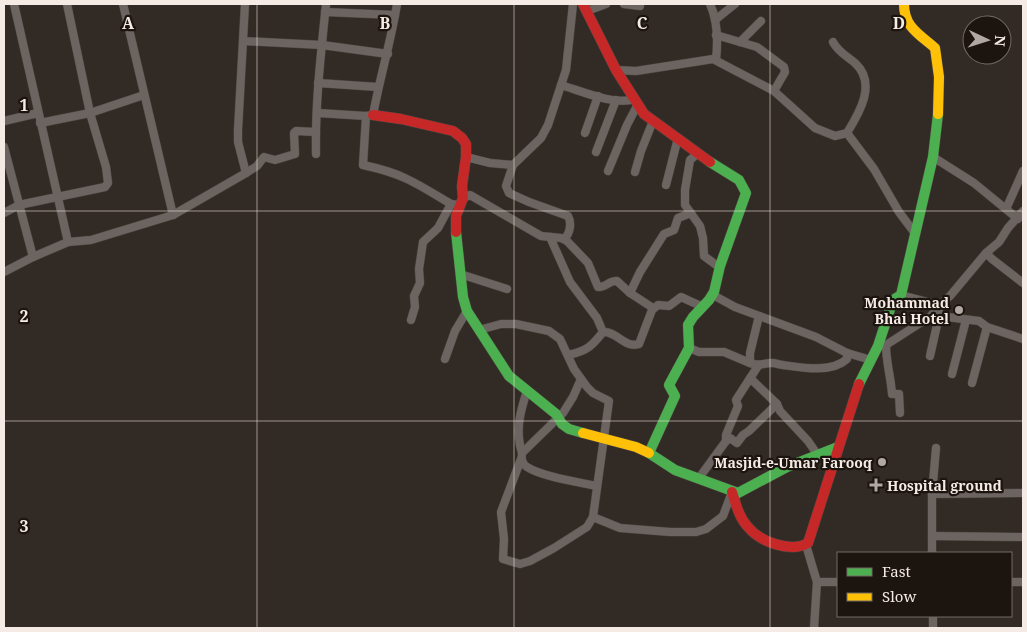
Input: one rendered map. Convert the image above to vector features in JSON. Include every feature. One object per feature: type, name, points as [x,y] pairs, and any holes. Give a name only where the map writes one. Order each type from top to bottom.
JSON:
[{"type":"street","points":[[14,4],[68,242]]},
{"type":"street","points":[[4,213],[19,205],[105,186],[108,183],[90,113],[67,4]]},
{"type":"street","points":[[123,4],[173,216]]},
{"type":"street","points":[[245,4],[238,142],[246,173]]},
{"type":"street","points":[[397,4],[388,54],[370,116],[362,165],[382,169],[458,203]]},
{"type":"street","points":[[564,240],[569,234],[570,222],[568,216],[509,193],[506,186],[513,166],[541,138],[548,125],[567,66],[573,4]]},
{"type":"street","points":[[606,4],[585,7],[616,70],[644,114],[697,154],[739,180],[746,192],[720,267],[713,295],[696,312],[688,326],[686,336],[689,341],[689,348],[669,383],[669,387],[675,396],[649,453]]},
{"type":"street","points":[[624,4],[640,6]]},
{"type":"street","points":[[710,4],[715,16],[718,45],[716,60]]},
{"type":"street","points":[[715,20],[735,4]]},
{"type":"street","points":[[900,412],[900,394],[892,394],[882,346],[884,324],[893,300],[900,295],[933,157],[937,127],[938,61],[932,45],[908,24],[904,14],[904,4]]},
{"type":"street","points":[[316,154],[318,83],[326,8],[395,15]]},
{"type":"street","points":[[740,42],[761,21]]},
{"type":"street","points":[[716,35],[757,47],[784,67],[785,72],[774,91]]},
{"type":"street","points":[[243,41],[322,45],[388,54]]},
{"type":"street","points":[[616,70],[636,71],[710,59],[716,60],[774,91],[814,128],[834,136],[847,133],[864,100],[866,89],[863,72],[836,48],[833,42]]},
{"type":"street","points":[[318,83],[378,87]]},
{"type":"street","points":[[561,85],[598,96],[637,102]]},
{"type":"street","points":[[40,123],[90,113],[144,95]]},
{"type":"street","points":[[586,133],[598,96]]},
{"type":"street","points":[[596,152],[616,100]]},
{"type":"street","points":[[608,171],[637,102]]},
{"type":"street","points":[[4,121],[38,113]]},
{"type":"street","points":[[318,113],[401,119],[453,131],[462,138],[466,144],[466,157],[456,216],[456,239],[467,311],[505,372],[569,429],[636,447],[649,453],[671,468],[738,493],[787,467],[838,447]]},
{"type":"street","points":[[635,172],[653,121]]},
{"type":"street","points":[[4,272],[68,242],[91,240],[173,216],[257,166],[264,157],[275,160],[295,154],[294,133],[296,131],[316,132]]},
{"type":"street","points":[[847,133],[874,169],[899,212],[914,232]]},
{"type":"street","points":[[666,186],[678,138]]},
{"type":"street","points":[[4,147],[33,257]]},
{"type":"street","points":[[697,154],[690,160],[684,190],[685,205],[700,226],[704,256],[720,267]]},
{"type":"street","points":[[466,157],[513,166]]},
{"type":"street","points":[[933,157],[974,183],[1018,219]]},
{"type":"street","points":[[1006,209],[1023,171]]},
{"type":"street","points":[[411,320],[415,307],[414,296],[420,283],[419,269],[423,242],[438,228],[458,203],[470,195],[539,235],[561,238],[588,264],[598,287],[603,287],[612,281],[617,281],[630,293],[653,308]]},
{"type":"street","points":[[732,492],[744,523],[753,534],[762,539],[792,547],[800,547],[810,542],[850,409],[862,377],[871,360],[882,346],[931,316],[986,253],[999,242],[1023,211]]},
{"type":"street","points":[[630,293],[640,272],[664,234],[674,230],[678,218],[691,213]]},
{"type":"street","points":[[550,237],[570,282],[595,315],[603,332]]},
{"type":"street","points":[[986,253],[1023,284]]},
{"type":"street","points":[[460,274],[506,290]]},
{"type":"street","points":[[713,295],[735,307],[816,337],[848,353],[871,360]]},
{"type":"street","points":[[900,295],[939,305]]},
{"type":"street","points":[[568,355],[588,349],[603,332],[611,332],[630,345],[638,344],[653,308],[659,305],[669,306],[681,296],[703,307]]},
{"type":"street","points":[[930,356],[939,316],[939,305]]},
{"type":"street","points":[[445,359],[455,331],[467,311]]},
{"type":"street","points":[[750,363],[750,352],[759,316]]},
{"type":"street","points":[[939,316],[979,321],[1023,339]]},
{"type":"street","points":[[952,374],[966,320]]},
{"type":"street","points":[[479,330],[493,325],[509,324],[549,330],[560,339],[581,379],[592,392],[609,401],[593,517],[587,527],[530,561],[520,564],[504,560],[501,512],[522,456],[566,409],[581,379]]},
{"type":"street","points":[[972,383],[988,326]]},
{"type":"street","points":[[689,348],[699,352],[724,352],[758,366],[772,363],[824,368],[841,365],[847,360],[848,353]]},
{"type":"street","points":[[726,441],[726,435],[738,406],[736,400],[758,366]]},
{"type":"street","points":[[750,378],[808,440],[817,454]]},
{"type":"street","points":[[527,391],[518,427],[518,442],[526,466],[559,478],[597,486]]},
{"type":"street","points":[[699,478],[726,441],[730,438],[736,443],[743,434],[749,431],[776,404]]},
{"type":"street","points":[[932,552],[932,494],[936,448]]},
{"type":"street","points":[[593,517],[620,528],[696,532],[706,529],[723,516],[732,492]]},
{"type":"street","points":[[932,494],[1023,492]]},
{"type":"street","points":[[932,536],[1023,537]]},
{"type":"street","points":[[806,544],[817,582],[814,628]]},
{"type":"street","points":[[817,582],[837,582]]},
{"type":"traffic: fast","points":[[859,384],[878,346],[893,300],[901,295],[933,157],[938,114]]},
{"type":"traffic: fast","points":[[710,162],[739,180],[746,193],[720,266],[714,292],[688,325],[689,348],[669,385],[675,396],[649,453],[675,470],[738,493],[787,467],[838,447]]},
{"type":"traffic: fast","points":[[456,232],[463,297],[467,311],[509,376],[556,414],[562,424],[569,429],[583,433]]},
{"type":"traffic: slow","points":[[904,4],[910,24],[918,34],[935,48],[939,77],[938,114]]},
{"type":"traffic: slow","points":[[583,433],[636,447],[649,453]]},
{"type":"traffic: jam","points":[[583,4],[616,70],[644,114],[710,162]]},
{"type":"traffic: jam","points":[[373,115],[401,119],[453,131],[462,138],[466,144],[466,157],[462,186],[463,198],[456,216],[456,232]]},
{"type":"traffic: jam","points":[[732,492],[742,519],[760,537],[785,546],[801,546],[808,543],[859,384]]},
{"type":"place","name":"Mohammad Bhai Hotel","points":[[959,310]]},
{"type":"place","name":"Masjid-e-Umar Farooq","points":[[882,462]]},
{"type":"place","name":"Hospital ground","points":[[876,485]]}]
